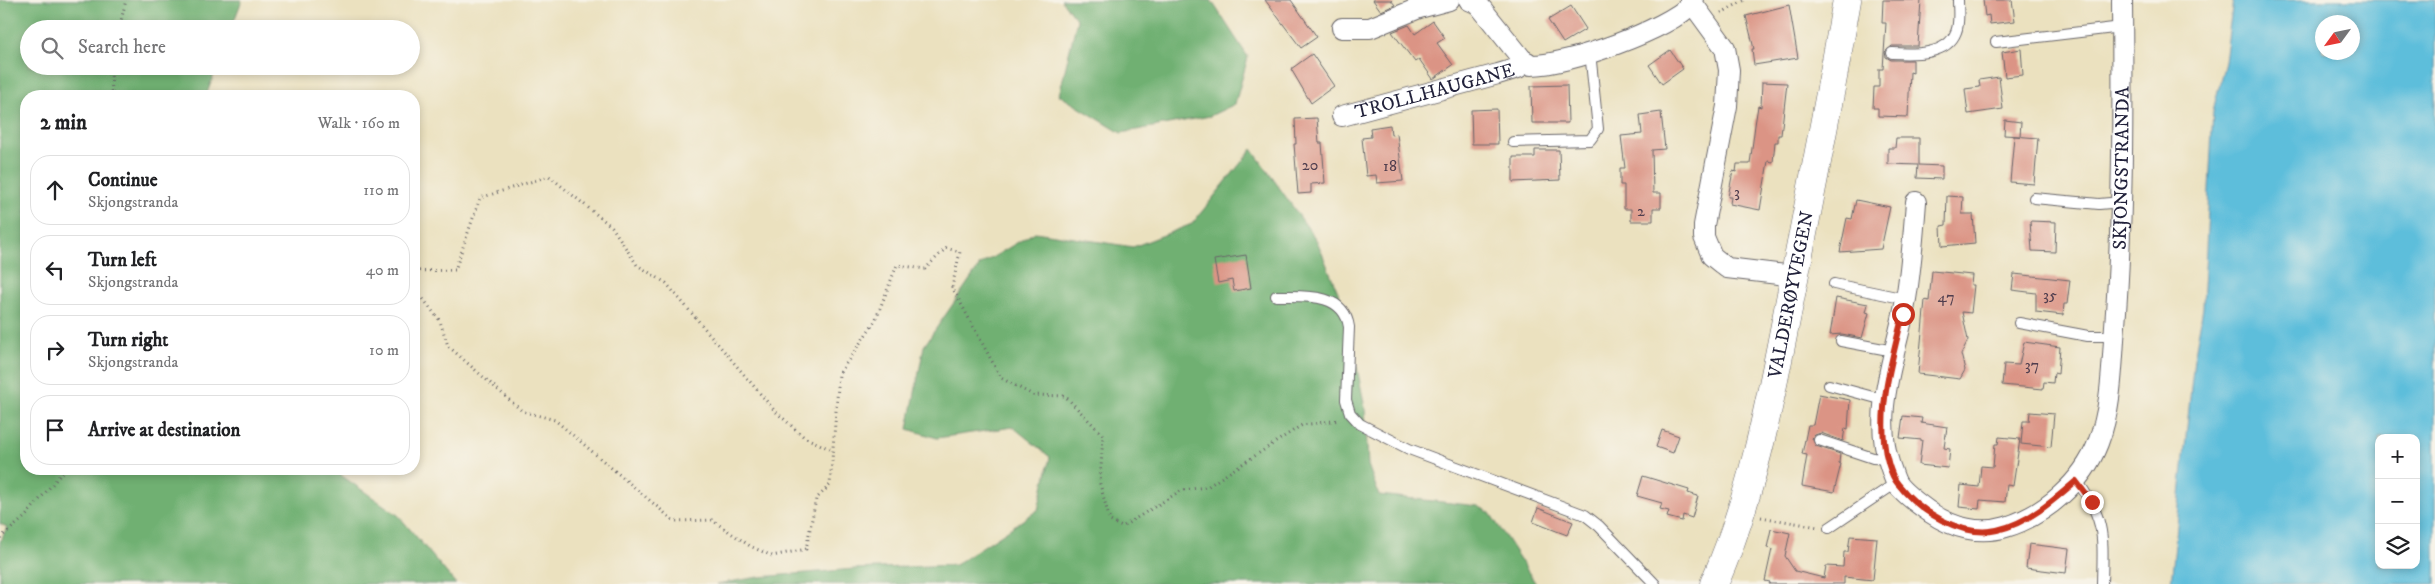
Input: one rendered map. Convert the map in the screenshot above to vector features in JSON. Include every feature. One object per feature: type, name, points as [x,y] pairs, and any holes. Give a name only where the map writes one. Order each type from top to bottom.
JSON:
[{"type":"main road","name":"VALDERØYVEGEN","points":[[1714,584],[1729,546],[1755,464],[1778,365],[1847,0]]},
{"type":"street","points":[[1342,28],[1370,28],[1419,8],[1449,0]]},
{"type":"street","name":"TROLLHAUGANE","points":[[1469,0],[1478,4],[1527,62],[1532,65],[1590,52],[1652,28],[1673,18],[1691,2],[1725,48],[1730,88],[1704,225],[1706,247],[1718,263],[1727,268],[1794,276]]},
{"type":"street","name":"SKJONGSTRANDA","points":[[1896,483],[1939,518],[1954,525],[1984,531],[1996,530],[2022,521],[2050,503],[2076,481],[2090,461],[2104,423],[2114,336],[2122,202],[2122,0]]},
{"type":"street","name":"TROLLHAUGANE","points":[[1342,116],[1505,72],[1518,68],[1527,62]]},
{"type":"street","points":[[1896,483],[1884,442],[1884,400],[1906,300],[1916,202]]},
{"type":"lane","points":[[1892,53],[1929,52],[1949,42],[1957,31],[1958,0]]},
{"type":"lane","points":[[1996,42],[2122,27]]},
{"type":"lane","points":[[1513,142],[1590,140],[1598,129],[1590,52]]},
{"type":"lane","points":[[2034,198],[2100,204],[2122,202]]},
{"type":"lane","points":[[1834,284],[1906,300]]},
{"type":"lane","points":[[1276,296],[1323,298],[1334,302],[1343,311],[1348,319],[1349,327],[1346,400],[1354,418],[1370,429],[1409,449],[1593,520],[1655,584]]},
{"type":"lane","points":[[2019,323],[2088,336],[2114,336]]},
{"type":"lane","points":[[1841,341],[1894,351]]},
{"type":"lane","points":[[1829,385],[1884,400]]},
{"type":"lane","points":[[1819,440],[1873,458],[1888,459]]},
{"type":"lane","points":[[2076,481],[2092,502],[2102,528],[2102,584]]},
{"type":"lane","points":[[1829,528],[1896,483]]},
{"type":"path","points":[[122,20],[126,0]]},
{"type":"path","points":[[1705,21],[1745,0]]},
{"type":"path","points":[[111,75],[112,90]]},
{"type":"path","points":[[420,271],[455,270],[480,198],[549,176],[612,227],[637,265],[666,283],[775,411],[804,437],[832,450]]},
{"type":"path","points":[[420,295],[440,321],[448,346],[522,411],[555,420],[674,521],[712,520],[750,546],[772,556],[806,549],[816,499],[830,485],[839,374],[875,321],[897,266],[925,269],[946,248],[960,252],[952,287],[1001,378],[1033,395],[1066,396],[1103,435],[1100,484],[1110,521],[1122,527],[1182,490],[1207,487],[1302,426],[1354,418]]},
{"type":"path","points":[[0,538],[25,517],[60,475]]},
{"type":"path","points":[[1761,517],[1829,528]]},
{"type":"green space","points":[[0,0],[242,0],[234,20],[20,20],[20,75],[214,75],[208,90],[20,90],[20,475],[341,475],[398,515],[456,584],[0,584],[0,542],[7,527],[0,524]]},
{"type":"green space","points":[[1061,0],[1211,0],[1248,57],[1235,104],[1210,116],[1121,133],[1059,95],[1077,20]]},
{"type":"green space","points":[[1252,149],[1317,241],[1346,312],[1365,408],[1368,465],[1379,495],[1478,506],[1490,513],[1536,584],[717,584],[759,577],[854,569],[955,565],[1038,510],[1050,457],[1013,427],[937,438],[908,429],[924,346],[980,265],[1035,232],[1133,247],[1192,224]]},
{"type":"water","points":[[2233,0],[2435,0],[2435,584],[2171,584],[2194,359],[2203,308],[2213,111],[2225,62]]},
{"type":"building","points":[[1265,0],[1291,0],[1317,37],[1301,48]]},
{"type":"building","points":[[1373,0],[1391,0],[1395,5],[1381,11]]},
{"type":"building","points":[[1883,0],[1921,0],[1918,46],[1892,46],[1885,52],[1886,57],[1891,60],[1913,60],[1913,73],[1910,72],[1908,117],[1878,116],[1878,108],[1873,108],[1874,87],[1879,87],[1879,69],[1883,69],[1886,23],[1882,23]]},
{"type":"building","points":[[1983,0],[2012,0],[2015,21],[1990,24],[1989,15],[1985,16]]},
{"type":"building","points":[[1789,5],[1798,58],[1754,65],[1752,49],[1754,49],[1746,16]]},
{"type":"building","points":[[1571,6],[1586,29],[1563,43],[1548,20]]},
{"type":"building","points":[[1433,21],[1445,38],[1437,43],[1453,65],[1433,79],[1419,59],[1415,62],[1392,32],[1409,25],[1415,34]]},
{"type":"building","points":[[2021,49],[2023,75],[2005,77],[2002,52]]},
{"type":"building","points":[[1670,50],[1683,69],[1662,84],[1649,65]]},
{"type":"building","points":[[1312,54],[1334,86],[1311,103],[1291,69]]},
{"type":"building","points":[[1999,77],[2003,109],[1968,114],[1965,89],[1980,87],[1979,80]]},
{"type":"building","points":[[1762,82],[1787,83],[1781,135],[1778,135],[1778,142],[1775,142],[1773,162],[1768,161],[1760,210],[1730,204],[1731,197],[1728,197],[1733,171],[1736,172],[1737,164],[1750,164],[1758,106],[1761,107]]},
{"type":"building","points":[[1567,85],[1568,123],[1532,123],[1531,86]]},
{"type":"building","points":[[1497,109],[1498,144],[1472,144],[1471,110]]},
{"type":"building","points":[[1661,112],[1665,149],[1652,150],[1653,193],[1661,193],[1661,208],[1653,208],[1653,221],[1631,221],[1631,209],[1624,209],[1624,185],[1620,185],[1620,168],[1625,168],[1621,136],[1642,134],[1640,115]]},
{"type":"building","points":[[1317,118],[1319,143],[1322,143],[1325,183],[1311,184],[1311,193],[1298,194],[1294,144],[1296,144],[1295,119]]},
{"type":"building","points":[[2005,120],[2021,122],[2020,136],[2004,135]]},
{"type":"building","points":[[1390,125],[1391,135],[1397,134],[1403,181],[1377,183],[1376,175],[1366,176],[1362,138],[1371,137],[1370,128]]},
{"type":"building","points":[[2014,136],[2038,138],[2034,184],[2010,182]]},
{"type":"building","points":[[1896,138],[1919,138],[1919,165],[1942,166],[1942,179],[1917,178],[1918,165],[1888,164],[1888,148],[1895,148]]},
{"type":"building","points":[[1535,150],[1559,150],[1560,180],[1513,182],[1513,157],[1535,157]]},
{"type":"building","points":[[1947,196],[1963,197],[1962,214],[1973,214],[1975,243],[1942,246],[1941,226],[1946,225]]},
{"type":"building","points":[[1856,200],[1890,207],[1881,249],[1840,252],[1847,218],[1852,219]]},
{"type":"building","points":[[2030,221],[2056,222],[2055,252],[2032,251]]},
{"type":"building","points":[[1246,255],[1251,288],[1234,291],[1232,280],[1218,283],[1214,260]]},
{"type":"building","points":[[1932,271],[1972,275],[1971,285],[1974,285],[1971,313],[1962,312],[1968,340],[1961,354],[1965,370],[1960,379],[1918,374],[1925,300],[1929,301]]},
{"type":"building","points":[[2014,274],[2070,280],[2067,304],[2064,304],[2063,315],[2036,312],[2036,293],[2012,290]]},
{"type":"building","points":[[1836,298],[1868,304],[1866,312],[1869,313],[1862,338],[1842,334],[1830,335]]},
{"type":"building","points":[[2024,342],[2060,347],[2058,374],[2054,373],[2053,383],[2044,382],[2043,389],[2002,385],[2004,364],[2019,365]]},
{"type":"building","points":[[1819,394],[1850,400],[1848,429],[1845,428],[1843,441],[1821,433],[1812,438],[1816,446],[1840,454],[1839,463],[1841,464],[1834,492],[1802,486],[1807,455],[1802,454],[1808,425],[1813,425]]},
{"type":"building","points":[[2030,412],[2054,414],[2051,447],[2021,444],[2023,421],[2029,421]]},
{"type":"building","points":[[1903,416],[1922,418],[1921,423],[1947,427],[1944,448],[1950,449],[1948,468],[1919,465],[1922,440],[1900,438]]},
{"type":"building","points":[[1662,430],[1679,436],[1673,453],[1656,447]]},
{"type":"building","points":[[1999,437],[2020,439],[2013,486],[2007,485],[2005,502],[1980,500],[1979,509],[1959,507],[1961,485],[1979,487],[1981,466],[1993,467],[1995,444],[1998,444]]},
{"type":"building","points":[[1643,476],[1689,490],[1688,493],[1698,496],[1692,518],[1683,515],[1682,521],[1667,517],[1669,511],[1660,509],[1662,503],[1637,496]]},
{"type":"building","points":[[1538,508],[1573,522],[1567,535],[1533,522]]},
{"type":"building","points":[[1771,529],[1790,533],[1785,556],[1795,571],[1824,578],[1826,566],[1843,567],[1844,552],[1848,552],[1850,536],[1877,538],[1873,580],[1844,577],[1844,584],[1769,584],[1770,582],[1765,581],[1772,549],[1767,548]]},
{"type":"building","points":[[2029,544],[2069,549],[2066,573],[2026,568]]},
{"type":"route","points":[[1903,314],[1884,400],[1884,442],[1896,483],[1939,518],[1972,530],[1996,530],[2022,521],[2050,503],[2076,481],[2092,502]]}]
